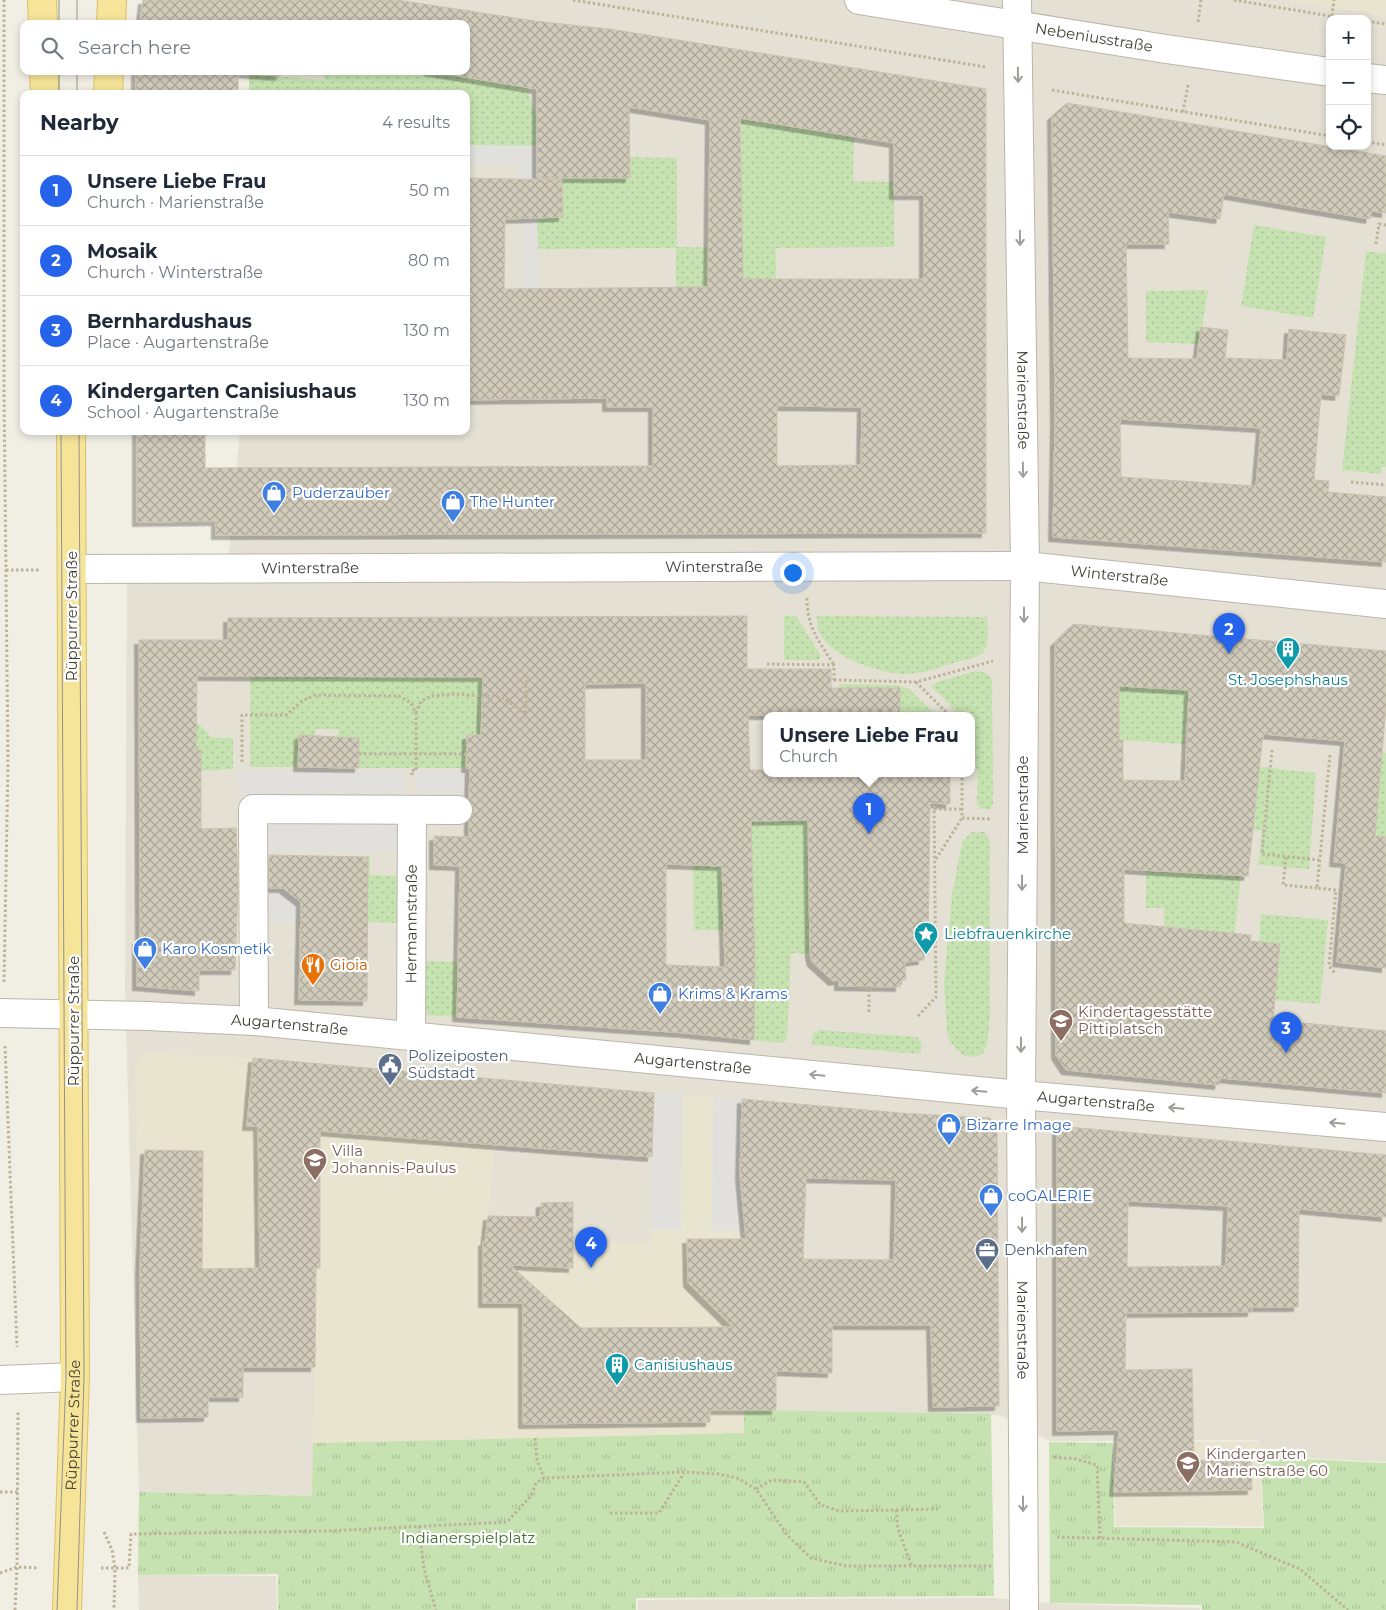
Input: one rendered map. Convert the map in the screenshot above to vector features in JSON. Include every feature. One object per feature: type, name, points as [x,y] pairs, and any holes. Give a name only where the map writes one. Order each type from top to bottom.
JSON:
[{"type":"main road","points":[[42,0],[43,20]]},
{"type":"main road","points":[[111,20],[112,0]]},
{"type":"main road","points":[[44,75],[45,90]]},
{"type":"main road","points":[[108,90],[109,75]]},
{"type":"main road","name":"Rüppurrer Straße","points":[[71,435],[75,1377],[69,1568],[71,1608]]},
{"type":"street","name":"Nebeniusstraße","points":[[859,0],[1017,13],[1326,71]]},
{"type":"street","name":"Marienstraße","points":[[1017,13],[1025,566],[1021,1095],[1024,1610]]},
{"type":"street","points":[[1371,78],[1386,80]]},
{"type":"street","name":"Winterstraße","points":[[72,569],[1025,566],[1386,604]]},
{"type":"street","points":[[254,1022],[253,809],[458,810]]},
{"type":"street","name":"Hermannstraße","points":[[411,1036],[412,810]]},
{"type":"street","name":"Augartenstraße","points":[[2,1013],[73,1014],[254,1022],[1021,1095],[1386,1127]]},
{"type":"street","points":[[9,1379],[75,1377]]},
{"type":"path","points":[[4,0],[4,392],[8,763],[2,1013],[9,1379],[18,1492],[15,1610]]},
{"type":"path","points":[[572,0],[1018,78],[1326,135]]},
{"type":"path","points":[[1234,0],[1250,1],[1327,15]]},
{"type":"path","points":[[1332,15],[1334,0]]},
{"type":"path","points":[[1371,22],[1386,24]]},
{"type":"path","points":[[1371,143],[1386,145]]},
{"type":"path","points":[[1376,244],[1379,224],[1386,225]]},
{"type":"path","points":[[1350,482],[1386,485]]},
{"type":"path","points":[[807,567],[807,617],[812,630],[834,665],[832,680],[916,682],[991,661],[1024,661]]},
{"type":"path","points":[[767,664],[834,665]]},
{"type":"path","points":[[412,770],[416,771],[416,714],[422,702],[432,696],[454,694],[502,697],[526,714],[527,676]]},
{"type":"path","points":[[916,682],[946,712]]},
{"type":"path","points":[[242,762],[242,715],[286,715],[302,701],[316,695],[332,694],[399,696],[411,704],[416,714]]},
{"type":"path","points":[[1272,750],[1262,854],[1320,860]]},
{"type":"path","points":[[359,754],[466,754]]},
{"type":"path","points":[[1317,888],[1330,755]]},
{"type":"path","points":[[935,860],[962,818],[962,777]]},
{"type":"path","points":[[918,1016],[936,997],[934,798]]},
{"type":"path","points":[[934,809],[962,809]]},
{"type":"path","points":[[962,818],[1023,819]]},
{"type":"path","points":[[1286,857],[1283,885],[1336,890],[1329,966],[1335,972]]},
{"type":"path","points":[[862,980],[862,988],[876,988],[876,980]]},
{"type":"path","points":[[869,987],[869,1012]]},
{"type":"path","points":[[535,1438],[537,1460],[544,1478]]},
{"type":"path","points":[[1022,1455],[1076,1458],[1097,1465],[1100,1538]]},
{"type":"path","points":[[69,1568],[129,1568],[131,1534],[328,1531],[506,1522],[531,1496],[536,1483],[544,1478],[684,1472],[720,1474],[737,1478],[756,1489],[787,1535],[811,1558],[846,1566],[912,1568],[1023,1566]]},
{"type":"path","points":[[610,1513],[659,1513],[684,1472]]},
{"type":"path","points":[[756,1489],[772,1480],[804,1482],[822,1505],[839,1511],[938,1509]]},
{"type":"path","points":[[0,1492],[18,1492]]},
{"type":"path","points":[[896,1510],[898,1530],[912,1568]]},
{"type":"path","points":[[419,1526],[424,1568],[436,1610]]},
{"type":"path","points":[[1023,1537],[1236,1542],[1300,1569],[1348,1610]]},
{"type":"path","points":[[0,1573],[5,1572]]},
{"type":"shaded area","points":[[332,0],[1386,0],[1386,1462],[1261,1456],[1260,1440],[1050,1441],[999,1415],[745,1410],[314,1443],[312,1496],[139,1492],[125,988],[127,564],[228,564],[240,435],[470,435],[470,90],[259,90],[260,75],[470,75],[470,20],[444,20]]},
{"type":"shaded area","points":[[1285,0],[1386,0],[1386,16]]},
{"type":"shaded area","points":[[470,145],[536,146],[539,328],[522,314],[521,165],[470,163]]},
{"type":"shaded area","points":[[238,770],[405,771],[405,852],[259,851],[253,809],[238,792]]},
{"type":"shaded area","points":[[416,771],[464,771],[464,814],[416,811]]},
{"type":"shaded area","points":[[254,888],[301,889],[301,922],[254,921]]},
{"type":"shaded area","points":[[144,1053],[253,1058],[248,1126],[495,1146],[483,1268],[573,1268],[573,1242],[652,1242],[654,1093],[742,1099],[740,1175],[745,1234],[744,1433],[313,1443],[316,1268],[140,1269],[135,1065]]},
{"type":"shaded area","points":[[654,1093],[682,1095],[681,1230],[652,1230]]},
{"type":"shaded area","points":[[713,1097],[742,1099],[740,1175],[745,1231],[712,1231]]},
{"type":"shaded area","name":"Kindergarten Marienstraße 60","points":[[1260,1441],[1263,1526],[1115,1526],[1114,1443]]},
{"type":"shaded area","points":[[138,1575],[276,1576],[277,1610],[139,1610]]},
{"type":"shaded area","points":[[994,1598],[1060,1604],[1200,1608],[1200,1610],[638,1610],[638,1600]]},
{"type":"green space","points":[[249,75],[324,80],[324,75],[452,75],[526,87],[537,118],[536,146],[470,145],[470,90],[249,90]]},
{"type":"green space","points":[[741,118],[854,136],[853,181],[894,182],[894,247],[776,248],[776,316],[722,287],[676,288],[676,248],[538,249],[537,218],[563,217],[562,178],[629,178],[629,157],[677,158],[677,247],[742,248]]},
{"type":"green space","points":[[1254,225],[1326,237],[1313,318],[1241,306]]},
{"type":"green space","points":[[1386,249],[1386,467],[1382,467],[1381,474],[1342,470],[1366,251],[1385,254]]},
{"type":"green space","points":[[1208,290],[1199,344],[1146,342],[1146,291]]},
{"type":"green space","points":[[784,616],[796,616],[821,656],[819,660],[784,660]]},
{"type":"green space","points":[[817,616],[987,617],[987,644],[982,653],[972,658],[932,670],[908,674],[895,673],[865,666],[836,651],[825,641],[819,629]]},
{"type":"green space","points":[[976,671],[986,673],[992,679],[993,804],[990,809],[980,809],[977,803],[978,776],[975,761],[975,712],[955,712],[947,701],[931,687],[937,682]]},
{"type":"green space","points":[[250,676],[541,676],[481,735],[466,754],[466,768],[359,768],[359,738],[338,737],[338,729],[316,729],[315,736],[299,736],[298,767],[250,767]]},
{"type":"green space","points":[[839,684],[897,685],[909,689],[933,712],[893,712],[839,689]]},
{"type":"green space","points":[[1119,686],[1189,690],[1184,744],[1119,740]]},
{"type":"green space","points":[[197,722],[212,738],[233,738],[233,769],[201,771],[201,750],[196,750]]},
{"type":"green space","points":[[1382,753],[1386,753],[1386,837],[1375,836]]},
{"type":"green space","points":[[1253,766],[1316,773],[1309,869],[1258,865],[1262,831],[1246,829],[1256,807],[1257,799]]},
{"type":"green space","points":[[763,774],[763,777],[790,777],[790,791],[816,797],[810,954],[791,953],[787,1036],[786,1041],[781,1043],[753,1040],[755,971],[750,800]]},
{"type":"green space","points":[[972,832],[984,832],[990,841],[990,1015],[987,1045],[983,1053],[976,1057],[964,1056],[950,1042],[947,1032],[944,982],[952,896],[959,856],[963,841]]},
{"type":"green space","points":[[367,854],[370,855],[370,875],[402,876],[402,923],[366,922]]},
{"type":"green space","points":[[693,866],[722,866],[724,930],[694,930]]},
{"type":"green space","points":[[1146,871],[1241,875],[1234,937],[1222,932],[1164,926],[1164,908],[1146,908]]},
{"type":"green space","points":[[1261,914],[1328,920],[1320,1004],[1275,1000],[1280,944],[1259,942]]},
{"type":"green space","points":[[421,961],[458,962],[457,1017],[420,1015]]},
{"type":"green space","points":[[819,1030],[917,1037],[921,1042],[921,1054],[812,1045],[813,1034]]},
{"type":"green space","name":"Indianerspielplatz","points":[[744,1410],[991,1414],[994,1596],[636,1598],[636,1610],[278,1610],[278,1574],[138,1575],[139,1492],[312,1496],[313,1443],[744,1433]]},
{"type":"green space","points":[[1049,1442],[1113,1443],[1114,1527],[1264,1528],[1261,1457],[1386,1463],[1386,1610],[1202,1610],[1202,1605],[1050,1603]]},
{"type":"green space","points":[[1377,1467],[1386,1467],[1386,1574],[1378,1574]]},
{"type":"building","points":[[143,0],[397,0],[535,21],[609,29],[986,89],[986,533],[216,535],[216,521],[137,522],[137,435],[205,435],[205,468],[653,466],[653,407],[607,407],[607,398],[470,400],[470,178],[562,180],[563,217],[505,219],[504,289],[708,287],[710,120],[629,107],[630,178],[537,178],[537,89],[452,75],[470,75],[470,20],[140,20]],"holes":[[[740,118],[894,143],[894,195],[924,195],[924,279],[743,279]],[[777,406],[862,407],[861,465],[777,466]]]},
{"type":"building","points":[[136,75],[238,75],[238,90],[136,90]]},
{"type":"building","points":[[1067,103],[1326,146],[1326,150],[1350,150],[1386,156],[1386,213],[1371,211],[1370,219],[1224,194],[1220,219],[1168,212],[1169,244],[1126,244],[1128,358],[1197,359],[1201,327],[1228,330],[1225,358],[1287,360],[1289,329],[1346,335],[1339,396],[1321,394],[1314,480],[1329,481],[1328,492],[1386,497],[1386,562],[1053,537],[1055,420],[1052,116]],"holes":[[[1120,419],[1261,428],[1256,486],[1121,477]]]},
{"type":"building","points":[[747,616],[747,669],[831,669],[831,688],[900,688],[900,712],[763,712],[763,715],[748,715],[750,770],[763,770],[763,777],[950,777],[950,804],[930,803],[928,955],[922,955],[923,960],[905,962],[906,980],[900,981],[900,987],[839,986],[839,980],[833,981],[812,962],[810,954],[808,820],[751,821],[755,966],[754,1040],[685,1033],[457,1017],[460,866],[434,865],[434,836],[469,837],[469,820],[474,810],[469,800],[470,768],[466,768],[467,735],[481,735],[483,677],[197,676],[196,750],[201,750],[201,829],[236,828],[238,887],[235,970],[199,970],[199,991],[137,986],[137,940],[140,940],[139,640],[228,640],[228,618]],"holes":[[[646,683],[646,760],[585,760],[585,684]],[[666,864],[722,866],[725,967],[666,965]]]},
{"type":"building","points":[[1073,624],[1386,651],[1386,706],[1375,836],[1386,837],[1386,968],[1337,962],[1346,863],[1334,862],[1345,741],[1263,734],[1248,876],[1124,869],[1124,923],[1251,935],[1250,941],[1280,944],[1273,1020],[1386,1031],[1386,1093],[1220,1078],[1219,1085],[1066,1070],[1056,1055],[1055,642]],"holes":[[[1119,686],[1189,690],[1185,781],[1123,780],[1123,740],[1119,740]]]},
{"type":"building","points":[[299,735],[359,738],[359,768],[298,767]]},
{"type":"building","points":[[269,855],[368,857],[367,1001],[299,1000],[301,902],[283,888],[269,888]]},
{"type":"building","points":[[253,1058],[654,1093],[652,1157],[320,1131],[320,1268],[316,1268],[315,1367],[243,1367],[243,1397],[208,1397],[208,1417],[141,1418],[140,1269],[145,1150],[203,1151],[202,1269],[260,1268],[258,1126],[247,1126]]},
{"type":"building","points":[[742,1099],[900,1113],[990,1118],[997,1132],[999,1406],[933,1407],[931,1325],[832,1325],[832,1373],[776,1371],[776,1410],[710,1410],[710,1422],[523,1424],[523,1303],[483,1303],[483,1241],[485,1243],[488,1216],[540,1217],[541,1203],[573,1202],[573,1268],[510,1265],[581,1328],[733,1327],[688,1283],[687,1239],[746,1239],[740,1175]],"holes":[[[806,1178],[896,1180],[894,1260],[803,1259]]]},
{"type":"building","points":[[1057,1126],[1386,1155],[1386,1217],[1299,1209],[1298,1307],[1252,1307],[1252,1312],[1126,1313],[1125,1370],[1192,1369],[1194,1460],[1251,1462],[1252,1490],[1114,1492],[1119,1430],[1057,1431]],"holes":[[[1128,1201],[1228,1206],[1226,1266],[1127,1267]]]},
{"type":"tram line","points":[[59,0],[59,20]]},
{"type":"tram line","points":[[77,0],[77,20]]},
{"type":"tram line","points":[[59,75],[59,90]]},
{"type":"tram line","points":[[77,75],[77,90]]},
{"type":"tram line","points":[[57,1610],[66,1377],[61,435]]},
{"type":"tram line","points":[[77,1610],[84,1377],[79,435]]},
{"type":"place","name":"Puderzauber","points":[[274,514]]},
{"type":"place","name":"The Hunter","points":[[453,523]]},
{"type":"place","name":"Mosaik","points":[[1229,654]]},
{"type":"place","name":"St. Josephshaus","points":[[1288,670]]},
{"type":"place","name":"Unsere Liebe Frau","points":[[869,834]]},
{"type":"place","name":"Liebfrauenkirche","points":[[926,955]]},
{"type":"place","name":"Karo Kosmetik","points":[[145,970]]},
{"type":"place","name":"Gioia","points":[[313,986]]},
{"type":"place","name":"Krims & Krams","points":[[660,1015]]},
{"type":"place","name":"Kindertagesstätte Pittiplatsch","points":[[1061,1042]]},
{"type":"place","name":"Bernhardushaus","points":[[1286,1053]]},
{"type":"place","name":"Polizeiposten Südstadt","points":[[390,1086]]},
{"type":"place","name":"Bizarre Image","points":[[949,1146]]},
{"type":"place","name":"Villa Johannis-Paulus","points":[[315,1181]]},
{"type":"place","name":"coGALERIE","points":[[991,1217]]},
{"type":"place","name":"Kindergarten Canisiushaus","points":[[591,1268]]},
{"type":"place","name":"Denkhafen","points":[[987,1271]]},
{"type":"place","name":"Canisiushaus","points":[[617,1386]]},
{"type":"place","name":"Kindergarten Marienstraße 60","points":[[1188,1484]]}]
